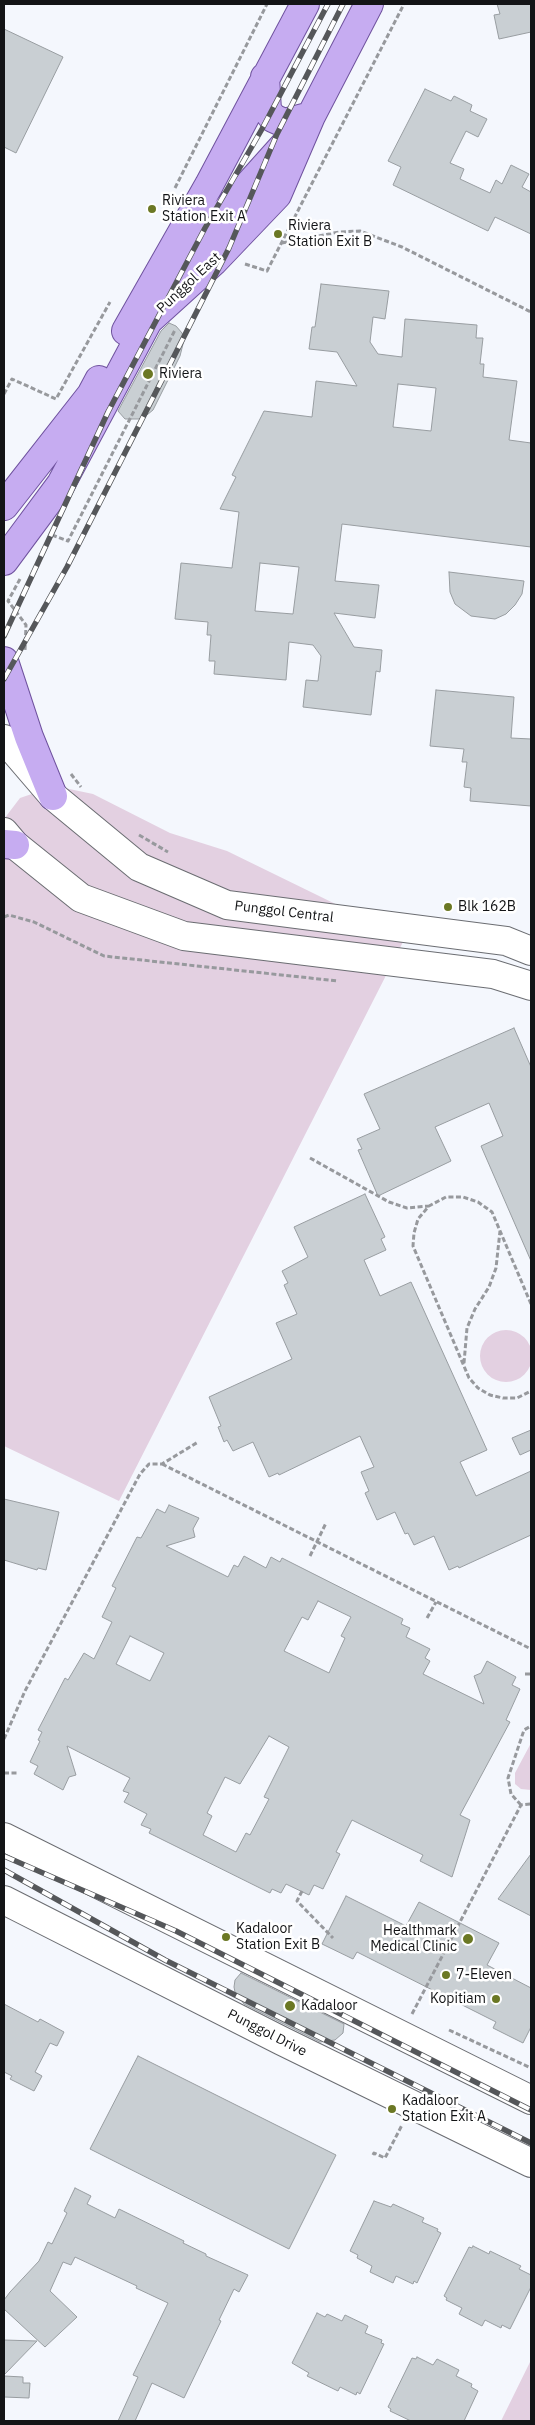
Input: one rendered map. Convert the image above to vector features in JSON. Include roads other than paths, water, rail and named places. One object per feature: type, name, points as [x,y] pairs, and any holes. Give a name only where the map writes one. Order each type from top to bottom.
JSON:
[{"type":"main road","name":"Punggol East","points":[[4,506],[90,395],[209,186],[305,4]]},
{"type":"main road","name":"Punggol East","points":[[4,560],[61,484],[148,321],[213,262],[277,195],[311,116],[369,4]]},
{"type":"main road","points":[[265,77],[267,110],[274,118],[284,123],[311,116]]},
{"type":"main road","points":[[14,658],[29,738],[53,796]]},
{"type":"street","name":"Punggol Central","points":[[4,739],[53,796],[139,867],[227,905],[506,941],[531,951]]},
{"type":"street","points":[[7,840],[81,898],[184,936],[493,974],[531,986]]},
{"type":"street","points":[[4,1837],[531,2100]]},
{"type":"street","name":"Punggol Drive","points":[[4,1900],[282,2041],[531,2163]]},
{"type":"railway","points":[[4,636],[108,412],[205,228],[262,129],[328,4]]},
{"type":"railway","points":[[4,679],[67,567],[229,248],[277,134],[343,4]]},
{"type":"railway","points":[[4,1856],[176,1931],[531,2110]]},
{"type":"railway","points":[[4,1870],[165,1960],[531,2143]]},
{"type":"place","name":"Riviera Station Exit A","points":[[152,209]]},
{"type":"place","name":"Riviera Station Exit B","points":[[278,234]]},
{"type":"place","name":"Riviera","points":[[148,374]]},
{"type":"place","name":"Blk 162B","points":[[448,907]]},
{"type":"place","name":"Kadaloor Station Exit B","points":[[226,1937]]},
{"type":"place","name":"Healthmark Medical Clinic","points":[[468,1939]]},
{"type":"place","name":"7-Eleven","points":[[446,1975]]},
{"type":"place","name":"Kopitiam","points":[[496,1999]]},
{"type":"place","name":"Kadaloor","points":[[290,2006]]},
{"type":"place","name":"Kadaloor Station Exit A","points":[[392,2109]]}]
